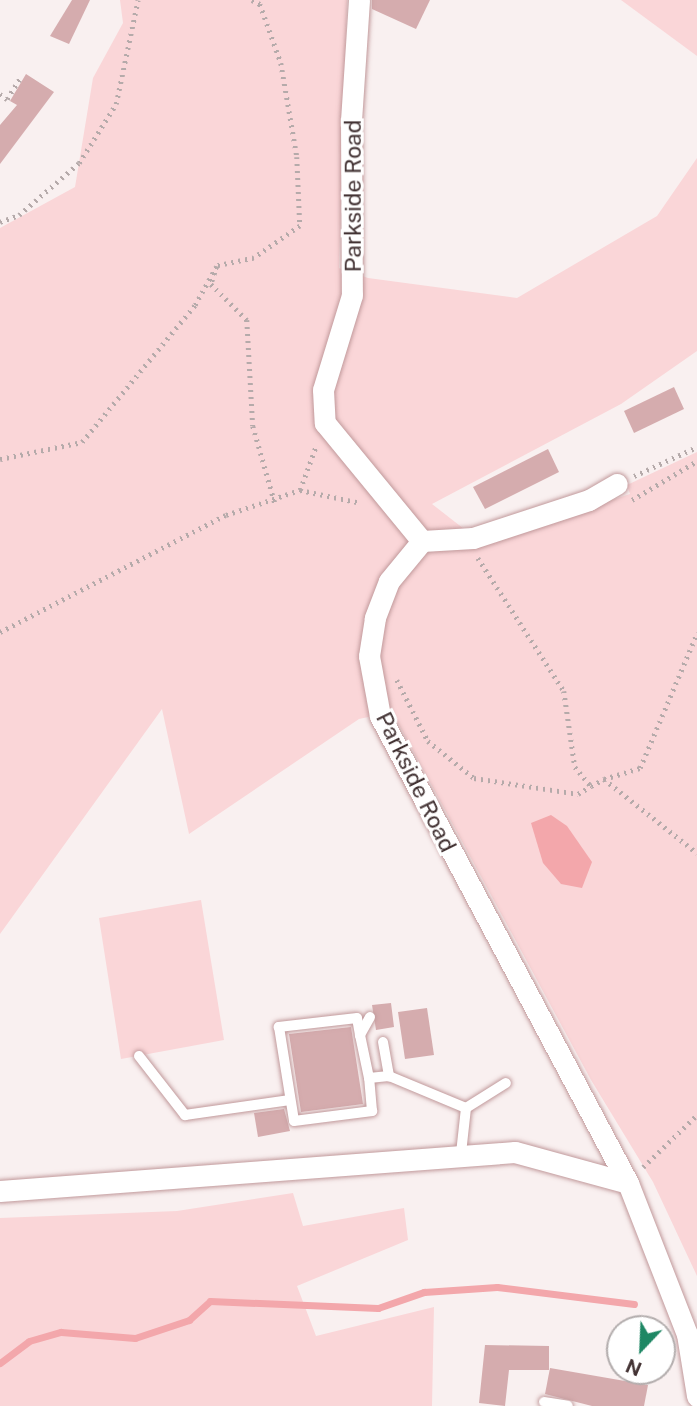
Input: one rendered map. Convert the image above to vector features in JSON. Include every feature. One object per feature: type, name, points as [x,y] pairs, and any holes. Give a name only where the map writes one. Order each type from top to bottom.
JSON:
[{"type":"street","name":"Parkside Road","points":[[325,423],[323,390],[352,295],[351,120],[359,0]]},
{"type":"street","points":[[325,423],[422,541],[473,538],[589,500],[617,484]]},
{"type":"street","name":"Parkside Road","points":[[422,541],[389,581],[375,618],[369,656],[380,716],[628,1183],[687,1335],[697,1396]]},
{"type":"street","points":[[0,1191],[195,1180],[461,1153],[515,1152],[628,1183]]},
{"type":"lane","points":[[360,1035],[370,1017]]},
{"type":"lane","points":[[357,1018],[369,1078],[372,1111],[294,1121],[279,1027],[357,1018]]},
{"type":"lane","points":[[383,1042],[389,1076]]},
{"type":"lane","points":[[139,1056],[185,1115],[290,1100]]},
{"type":"lane","points":[[369,1078],[389,1076],[466,1108]]},
{"type":"lane","points":[[466,1108],[506,1083]]},
{"type":"lane","points":[[461,1153],[466,1108]]},
{"type":"lane","points":[[544,1402],[568,1406]]},
{"type":"path","points":[[0,222],[19,215],[79,163],[116,104],[138,0]]},
{"type":"path","points":[[0,459],[82,442],[195,305],[217,266],[254,258],[300,226],[297,157],[281,63],[260,4],[252,0]]},
{"type":"path","points":[[0,94],[7,99],[20,78]]},
{"type":"path","points":[[217,266],[211,284],[247,320],[253,426],[275,503]]},
{"type":"path","points":[[300,490],[325,423]]},
{"type":"path","points":[[617,484],[697,447]]},
{"type":"path","points":[[0,632],[226,515],[275,503],[300,490],[327,491],[370,510]]},
{"type":"path","points":[[477,557],[564,691],[575,767],[591,786]]},
{"type":"path","points":[[393,672],[428,741],[474,778],[578,794],[604,779],[640,768],[697,634]]},
{"type":"path","points":[[604,779],[697,853]]},
{"type":"path","points":[[628,1183],[697,1115]]},
{"type":"shaded area","points":[[120,0],[347,0],[339,268],[368,278],[517,298],[657,216],[697,158],[697,351],[621,404],[432,504],[482,543],[630,494],[627,485],[697,452],[697,1276],[653,1182],[591,1080],[392,712],[359,719],[189,834],[162,709],[0,934],[0,228],[75,187],[93,78],[123,23]]},
{"type":"shaded area","points":[[621,0],[697,0],[697,56]]},
{"type":"shaded area","points":[[551,815],[567,826],[592,862],[582,888],[561,884],[543,863],[531,823]]},
{"type":"shaded area","points":[[201,900],[224,1040],[121,1059],[99,918]]},
{"type":"shaded area","points":[[293,1193],[303,1226],[404,1208],[408,1240],[297,1286],[316,1336],[434,1307],[432,1406],[0,1406],[0,1218],[177,1211]]},
{"type":"building","points":[[72,0],[90,0],[69,44],[50,36]]},
{"type":"building","points":[[372,0],[430,0],[416,29],[372,9]]},
{"type":"building","points":[[26,74],[54,92],[0,164],[0,125],[17,105],[10,101]]},
{"type":"building","points":[[674,387],[684,409],[634,433],[624,411]]},
{"type":"building","points":[[548,449],[559,472],[485,509],[473,487]]},
{"type":"building","points":[[391,1003],[394,1027],[376,1030],[372,1005]]},
{"type":"building","points":[[427,1008],[434,1055],[405,1059],[398,1012]]},
{"type":"building","points":[[351,1027],[363,1104],[301,1112],[289,1034]]},
{"type":"building","points":[[284,1109],[290,1131],[258,1137],[254,1113]]},
{"type":"building","points":[[485,1345],[549,1346],[549,1370],[509,1370],[505,1406],[479,1403]]},
{"type":"building","points":[[550,1368],[606,1378],[606,1385],[648,1385],[644,1406],[592,1406],[545,1394]]},
{"type":"waterway","points":[[0,1363],[29,1341],[61,1332],[135,1338],[189,1320],[210,1301],[378,1308],[424,1292],[497,1287],[634,1304]]}]
